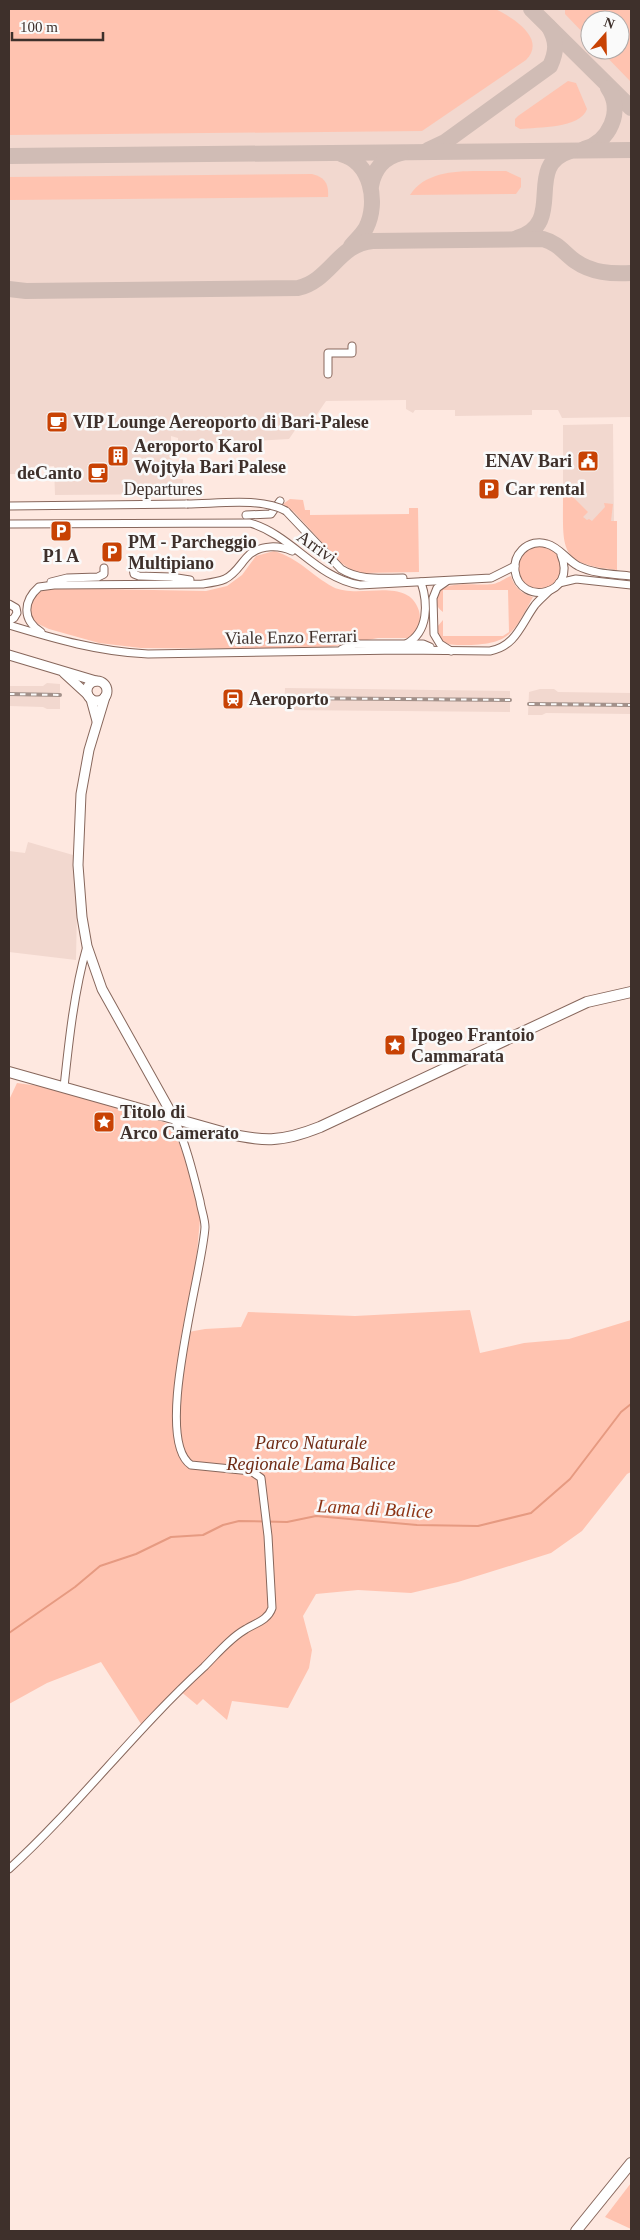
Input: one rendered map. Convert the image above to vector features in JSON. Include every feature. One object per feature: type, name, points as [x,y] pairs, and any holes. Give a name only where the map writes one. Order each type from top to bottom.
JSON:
[{"type":"main road","points":[[9,1072],[254,1140],[291,1138],[320,1127],[574,1008],[588,1002],[631,992]]},
{"type":"main road","points":[[576,2231],[631,2163]]},
{"type":"main road","points":[[584,2231],[631,2174]]},
{"type":"street","points":[[328,374],[328,353],[352,353],[352,346]]},
{"type":"street","points":[[246,514],[271,514],[280,501]]},
{"type":"street","name":"Departures","points":[[9,506],[260,503],[274,505],[286,511],[341,569],[350,574],[372,578],[456,578],[460,580]]},
{"type":"street","points":[[9,522],[34,521]]},
{"type":"street","name":"Arrivi","points":[[9,522],[250,523],[267,530],[332,577],[348,583],[360,585],[422,584]]},
{"type":"street","points":[[549,591],[536,592],[525,588],[516,576],[515,566],[520,552],[533,543],[548,544],[578,566],[590,570],[631,576]]},
{"type":"street","points":[[44,585],[202,584],[224,579],[236,571],[250,554],[262,548],[276,546],[286,548],[306,558]]},
{"type":"street","points":[[559,584],[565,569],[561,555]]},
{"type":"street","points":[[422,584],[447,580],[491,578],[515,566]]},
{"type":"street","points":[[52,638],[32,626],[26,609],[34,591],[44,585],[67,578],[98,577],[104,574],[104,568]]},
{"type":"street","points":[[133,568],[134,574],[139,576],[171,577],[215,582]]},
{"type":"street","name":"Viale Enzo Ferrari","points":[[9,625],[52,638],[118,653],[490,651],[505,646],[512,641],[535,606],[549,591],[559,584],[576,579],[631,585]]},
{"type":"street","points":[[447,580],[440,585],[433,598],[434,634],[448,650]]},
{"type":"street","points":[[422,584],[440,585]]},
{"type":"street","points":[[406,644],[414,640],[423,625],[425,616],[422,584]]},
{"type":"street","points":[[9,604],[16,608],[17,613],[9,621]]},
{"type":"street","points":[[334,652],[355,644],[423,644],[430,647]]},
{"type":"street","points":[[334,652],[352,648],[430,647],[448,650]]},
{"type":"street","points":[[9,655],[102,683],[106,687],[105,697],[84,771],[78,837],[80,890],[87,946],[102,989],[174,1118],[192,1169],[205,1226],[185,1336],[178,1390],[177,1429],[180,1451],[187,1462],[195,1466],[255,1473],[261,1478],[272,1604],[268,1616],[244,1630],[198,1672],[148,1722],[42,1838],[9,1869]]},
{"type":"street","points":[[62,671],[90,697],[97,701],[105,697]]},
{"type":"street","points":[[96,682],[89,686],[97,721]]},
{"type":"street","points":[[64,1087],[68,1044],[78,981],[87,946]]},
{"type":"shaded area","points":[[9,9],[631,9],[631,417],[562,418],[558,410],[532,410],[532,415],[455,416],[455,410],[415,410],[413,413],[406,409],[406,400],[326,401],[313,420],[302,420],[289,439],[200,444],[178,443],[178,438],[171,436],[172,479],[183,479],[182,494],[55,495],[54,466],[31,467],[30,473],[9,474]]},
{"type":"shaded area","name":"ENAV Bari","points":[[613,424],[614,524],[563,525],[563,425]]},
{"type":"shaded area","points":[[47,683],[60,684],[60,709],[9,706],[9,686],[43,686]]},
{"type":"shaded area","points":[[285,688],[510,691],[510,712],[284,710]]},
{"type":"shaded area","points":[[540,689],[554,689],[558,692],[631,693],[631,714],[546,713],[542,715],[528,715],[529,692]]},
{"type":"shaded area","points":[[28,842],[73,855],[77,911],[76,960],[9,952],[9,851],[25,853]]},
{"type":"green space","points":[[9,9],[495,9],[518,23],[530,37],[533,44],[526,60],[422,131],[9,135]]},
{"type":"green space","points":[[565,9],[631,9],[631,82],[610,60],[630,60],[630,10],[580,10],[580,30],[565,14]]},
{"type":"green space","points":[[568,81],[576,83],[587,109],[583,116],[558,126],[520,129],[515,126],[515,119],[518,116]]},
{"type":"green space","points":[[467,171],[506,171],[521,178],[521,187],[516,194],[410,195],[418,185],[441,174]]},
{"type":"green space","points":[[312,174],[323,179],[328,188],[328,197],[9,200],[9,177]]},
{"type":"green space","points":[[568,492],[588,512],[583,517],[587,520],[592,521],[605,507],[604,503],[613,504],[611,521],[617,521],[617,570],[584,564],[574,559],[568,552],[563,531],[563,498]]},
{"type":"green space","points":[[290,499],[303,500],[305,510],[310,510],[310,515],[409,514],[409,508],[418,508],[419,572],[361,573],[353,571],[340,562],[294,512],[283,504]]},
{"type":"green space","points":[[540,545],[552,549],[558,555],[562,567],[558,579],[552,585],[540,589],[528,585],[522,579],[518,567],[522,555],[528,549]]},
{"type":"green space","points":[[274,551],[291,558],[333,587],[356,591],[394,591],[405,594],[413,600],[419,611],[420,619],[416,630],[409,638],[378,638],[319,649],[141,648],[99,643],[49,629],[36,623],[31,618],[29,607],[36,592],[47,588],[206,591],[227,586],[242,575],[256,556]]},
{"type":"green space","points":[[511,576],[519,590],[533,597],[515,628],[509,634],[493,642],[467,645],[448,644],[438,638],[437,627],[443,620],[443,636],[503,636],[509,632],[508,590],[443,590],[443,612],[438,607],[436,600],[440,590],[446,587],[462,584],[493,584]]},
{"type":"green space","name":"Parco Naturale Regionale Lama Balice","points":[[17,1083],[39,1086],[145,1116],[166,1123],[174,1129],[189,1170],[200,1220],[196,1262],[180,1342],[174,1411],[183,1333],[205,1329],[241,1327],[248,1312],[355,1316],[470,1310],[480,1353],[524,1343],[569,1339],[631,1320],[631,1472],[627,1474],[582,1531],[551,1553],[458,1582],[411,1593],[358,1590],[316,1594],[303,1616],[312,1650],[309,1668],[288,1708],[232,1701],[227,1720],[203,1699],[197,1705],[179,1690],[143,1727],[101,1662],[47,1683],[9,1704],[9,1100]]},
{"type":"green space","points":[[631,2183],[631,2229],[605,2217]]},
{"type":"waterway","name":"Lama di Balice","points":[[9,1633],[75,1587],[100,1566],[136,1554],[171,1537],[203,1535],[223,1525],[239,1521],[287,1522],[316,1516],[417,1525],[478,1526],[531,1513],[570,1479],[621,1412],[631,1404]]},
{"type":"taxiway","points":[[531,9],[631,108]]},
{"type":"taxiway","points":[[428,150],[445,142],[550,66],[555,46],[554,37],[549,27]]},
{"type":"taxiway","points":[[584,149],[601,140],[611,124],[615,106],[608,88]]},
{"type":"taxiway","points":[[9,156],[631,150]]},
{"type":"taxiway","points":[[517,238],[532,231],[540,220],[544,208],[549,169],[556,158],[570,151]]},
{"type":"taxiway","points":[[371,186],[377,169],[390,157],[401,153]]},
{"type":"taxiway","points":[[341,154],[351,158],[366,174],[372,195],[372,207],[366,228],[351,246]]},
{"type":"taxiway","points":[[9,289],[26,291],[298,288],[318,278],[351,248],[361,243],[373,241],[543,239],[553,243],[575,261],[588,268],[609,273],[631,273]]},
{"type":"railway","points":[[9,694],[60,695]]},
{"type":"railway","points":[[285,698],[510,700]]},
{"type":"railway","points":[[529,704],[631,705]]},
{"type":"place","name":"VIP Lounge Aereoporto di Bari-Palese","points":[[57,422]]},
{"type":"place","name":"Aeroporto Karol Wojtyła Bari Palese","points":[[118,456]]},
{"type":"place","name":"ENAV Bari","points":[[588,461]]},
{"type":"place","name":"deCanto","points":[[98,473]]},
{"type":"place","name":"Car rental","points":[[489,489]]},
{"type":"place","name":"P1 A","points":[[61,531]]},
{"type":"place","name":"PM - Parcheggio Multipiano","points":[[112,552]]},
{"type":"place","name":"Aeroporto","points":[[233,699]]},
{"type":"place","name":"Ipogeo Frantoio Cammarata","points":[[395,1045]]},
{"type":"place","name":"Titolo di Arco Camerato","points":[[104,1122]]}]
